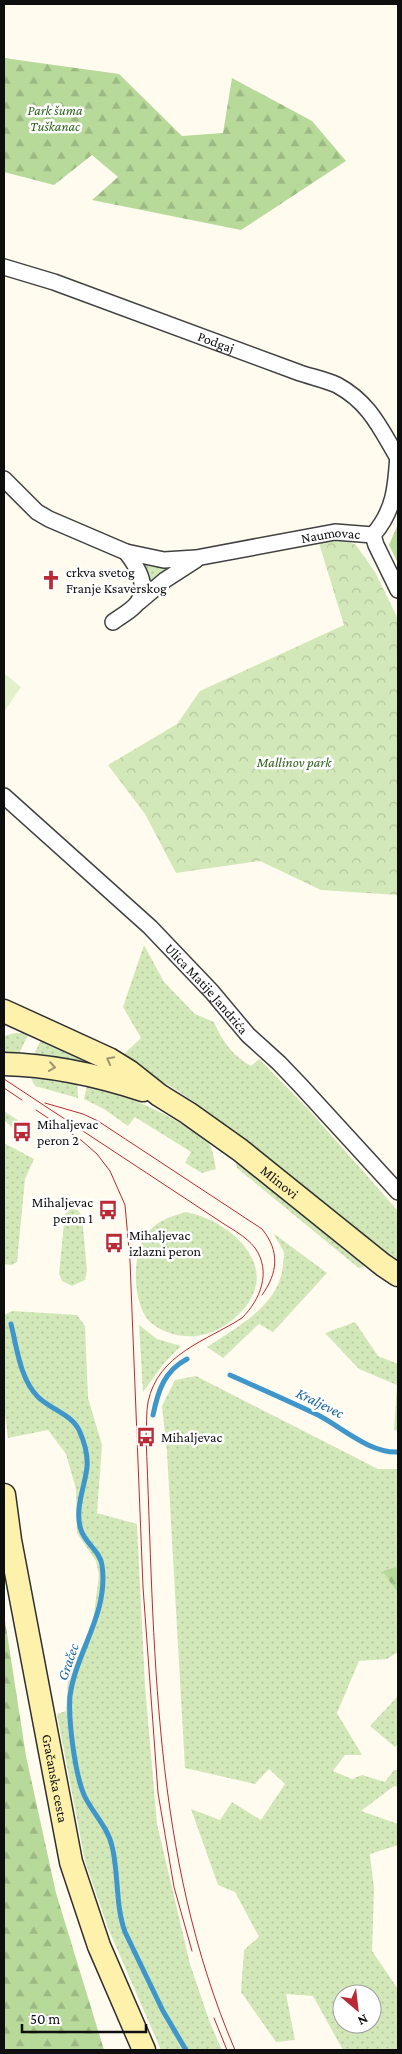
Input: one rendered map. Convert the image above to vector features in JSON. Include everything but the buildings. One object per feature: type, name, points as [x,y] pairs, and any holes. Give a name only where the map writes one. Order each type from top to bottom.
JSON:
[{"type":"main road","name":"Mlinovi","points":[[4,1011],[109,1059],[130,1072],[159,1095],[230,1142],[398,1275]]},
{"type":"main road","points":[[4,1030],[26,1026],[40,1026]]},
{"type":"main road","name":"Mlinovi","points":[[4,1064],[64,1068],[112,1080],[159,1095]]},
{"type":"main road","name":"Gračanska cesta","points":[[4,1495],[10,1540],[71,1862],[99,1946],[144,2050]]},
{"type":"street","name":"Podgaj","points":[[4,266],[54,282],[336,385],[362,402],[375,419],[398,458]]},
{"type":"street","name":"Naumovac","points":[[4,479],[38,512],[49,519],[126,552],[164,560],[179,560],[335,532],[373,535],[383,524],[391,509],[398,454]]},
{"type":"street","points":[[373,535],[379,552],[398,590]]},
{"type":"street","points":[[113,622],[139,602],[142,591],[141,577],[126,552]]},
{"type":"street","name":"Naumovac","points":[[139,602],[165,580],[204,556]]},
{"type":"street","name":"Ulica Matije Jandrića","points":[[4,796],[150,927],[212,992],[248,1035],[284,1069],[398,1192]]},
{"type":"green space","name":"Park šuma Tuškanac","points":[[4,58],[119,74],[182,136],[223,133],[232,78],[312,121],[346,161],[241,230],[92,200],[118,177],[92,155],[54,185],[4,172]]},
{"type":"green space","points":[[398,524],[398,563],[389,545]]},
{"type":"green space","name":"Mallinov park","points":[[318,540],[345,540],[356,545],[375,572],[398,619],[398,895],[321,890],[260,861],[176,873],[145,814],[108,765],[177,724],[200,691],[344,625]]},
{"type":"green space","points":[[144,563],[171,564],[173,571],[151,584]]},
{"type":"green space","points":[[4,673],[21,687],[4,712]]},
{"type":"green space","points":[[144,945],[164,982],[195,1014],[214,1022],[224,1042],[239,1058],[251,1066],[259,1059],[309,1110],[398,1211],[398,1265],[216,1118],[178,1091],[121,1057],[141,1038],[123,1007]]},
{"type":"green space","points":[[15,1033],[29,1033],[18,1056],[4,1056],[4,1036]]},
{"type":"green space","points":[[42,1037],[103,1067],[33,1057]]},
{"type":"green space","points":[[31,1078],[77,1082],[78,1098],[35,1086]]},
{"type":"green space","points":[[87,1086],[146,1105],[197,1133],[210,1146],[216,1169],[202,1173],[185,1163],[191,1152],[135,1117],[128,1126],[104,1109],[84,1099]]},
{"type":"green space","points":[[4,1111],[22,1123],[16,1131],[4,1120]]},
{"type":"green space","points":[[4,1143],[34,1159],[25,1179],[17,1262],[12,1265],[4,1264]]},
{"type":"green space","points":[[240,1162],[364,1264],[363,1267],[359,1268],[355,1265],[237,1168],[236,1164]]},
{"type":"green space","points":[[71,1209],[78,1210],[82,1216],[87,1271],[85,1280],[72,1286],[62,1281],[59,1274],[65,1214]]},
{"type":"green space","points":[[186,1212],[216,1223],[231,1233],[252,1258],[256,1273],[255,1289],[247,1305],[239,1314],[221,1328],[200,1335],[189,1336],[165,1331],[148,1320],[139,1300],[136,1275],[139,1250],[149,1231],[161,1221]]},
{"type":"green space","points":[[273,1233],[327,1273],[273,1332],[259,1324],[223,1358],[207,1347],[255,1314],[274,1292],[280,1279],[284,1253]]},
{"type":"green space","points":[[12,1311],[77,1315],[85,1326],[88,1398],[102,1445],[97,1513],[137,1524],[145,1686],[157,1824],[190,1964],[210,2023],[222,2050],[161,2050],[108,1928],[85,1861],[57,1714],[66,1711],[68,1680],[93,1621],[99,1575],[96,1561],[77,1533],[76,1489],[66,1454],[48,1430],[8,1438],[4,1406],[4,1315]]},
{"type":"green space","points":[[355,1322],[378,1356],[398,1364],[398,1431],[394,1430],[397,1385],[359,1369],[325,1333]]},
{"type":"green space","points":[[139,1325],[157,1339],[181,1346],[165,1362],[143,1392]]},
{"type":"green space","points":[[196,1376],[378,1469],[398,1469],[398,1566],[382,1571],[398,1593],[398,1652],[387,1659],[359,1661],[337,1713],[362,1755],[345,1755],[333,1771],[352,1779],[362,1775],[385,1782],[394,1770],[398,1770],[398,1787],[394,1786],[361,1811],[398,1824],[398,1845],[370,1854],[374,1889],[372,1951],[398,1989],[398,2050],[343,2050],[334,2034],[382,2034],[382,1984],[332,1984],[332,2030],[313,1996],[286,1994],[295,2040],[276,2042],[241,1992],[244,1950],[259,1937],[235,1892],[218,1885],[191,1809],[220,1820],[232,1802],[261,1820],[285,1784],[269,1769],[255,1784],[185,1768],[167,1452],[162,1406],[175,1380]]},
{"type":"green space","points":[[398,1566],[398,1593],[382,1571]]},
{"type":"green space","points":[[4,1614],[26,1756],[56,1893],[104,2050],[4,2050]]},
{"type":"green space","points":[[398,1696],[398,1744],[395,1747],[370,1726]]},
{"type":"waterway","name":"Gračec","points":[[11,1324],[20,1363],[32,1390],[43,1401],[75,1424],[81,1434],[85,1448],[87,1467],[79,1506],[79,1522],[83,1535],[101,1560],[103,1583],[97,1616],[73,1679],[70,1696],[70,1719],[75,1762],[85,1797],[110,1839],[116,1867],[120,1911],[125,1932],[163,2011],[186,2050]]},
{"type":"waterway","points":[[153,1415],[163,1382],[173,1369],[187,1359]]},
{"type":"waterway","name":"Kraljevec","points":[[230,1375],[318,1415],[356,1439],[377,1448],[398,1452]]},
{"type":"tram line","points":[[4,1079],[243,1236],[255,1248],[263,1267],[262,1285],[259,1294],[242,1318],[185,1351],[162,1372],[153,1386],[148,1402],[146,1437],[156,1671],[162,1748],[172,1825],[187,1901],[207,1976],[235,2050]]},
{"type":"tram line","points":[[4,1088],[22,1100]]},
{"type":"tram line","points":[[45,1103],[83,1114],[98,1121],[262,1229],[272,1246],[275,1262],[271,1278],[262,1295]]},
{"type":"tram line","points":[[36,1110],[81,1140],[97,1154],[110,1171],[125,1205],[130,1261],[143,1587],[158,1793],[174,1887],[192,1951]]},
{"type":"tram line","points":[[214,2018],[227,2050]]},
{"type":"place","name":"crkva svetog Franje Ksaverskog","points":[[51,580]]},
{"type":"place","name":"Mihaljevac peron 2","points":[[22,1132]]},
{"type":"place","name":"Mihaljevac peron 1","points":[[108,1210]]},
{"type":"place","name":"Mihaljevac izlazni peron","points":[[114,1243]]},
{"type":"place","name":"Mihaljevac","points":[[146,1437]]}]
